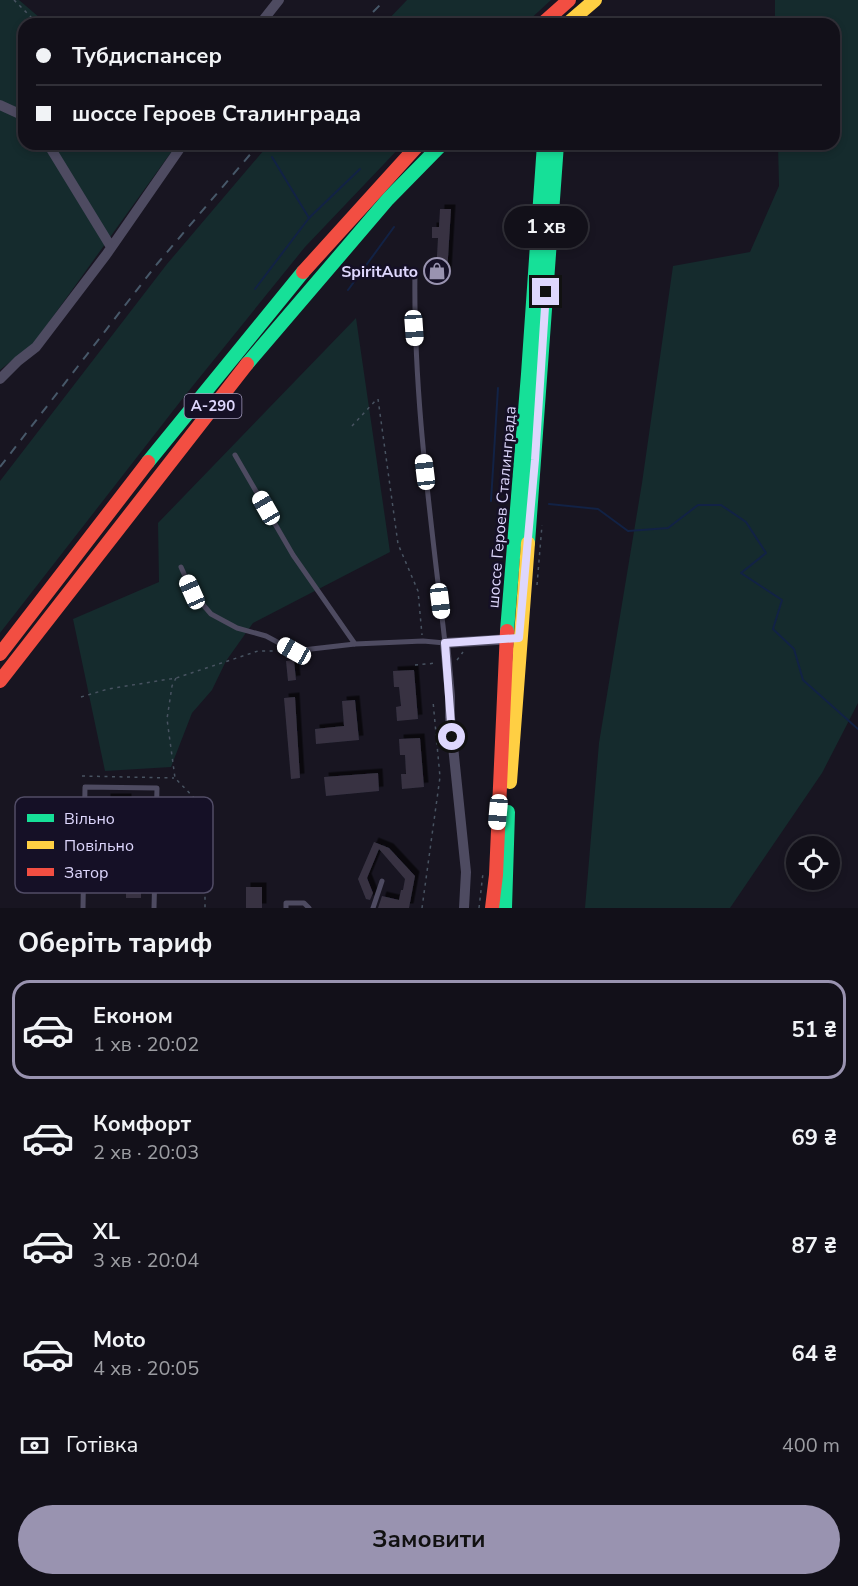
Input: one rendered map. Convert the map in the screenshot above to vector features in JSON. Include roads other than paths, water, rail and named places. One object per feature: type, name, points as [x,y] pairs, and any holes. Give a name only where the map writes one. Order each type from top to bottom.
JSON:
[{"type":"main road","points":[[552,18],[554,0]]},
{"type":"main road","points":[[548,18],[568,0]]},
{"type":"main road","points":[[567,18],[568,0]]},
{"type":"main road","points":[[574,18],[595,0]]},
{"type":"main road","name":"А-290","points":[[0,654],[261,320],[414,150]]},
{"type":"main road","name":"А-290","points":[[0,681],[261,345],[388,199],[436,150]]},
{"type":"main road","name":"шоссе Героев Сталинграда","points":[[505,908],[513,639],[511,601],[544,150]]},
{"type":"main road","name":"шоссе Героев Сталинграда","points":[[492,908],[513,639],[535,460],[549,231],[556,150]]},
{"type":"street","points":[[265,18],[279,0]]},
{"type":"street","points":[[0,105],[18,113]]},
{"type":"street","points":[[52,150],[111,247]]},
{"type":"street","points":[[1,377],[36,347],[111,247],[179,150]]},
{"type":"street","points":[[464,908],[466,872],[445,643],[513,639]]},
{"type":"lane","points":[[181,567],[192,592],[211,614],[237,628],[266,636],[294,651],[355,644],[423,641],[445,643],[423,451],[414,328],[415,270]]},
{"type":"lane","points":[[235,455],[293,555],[355,644]]},
{"type":"lane","points":[[85,797],[85,787],[156,788],[156,797]]},
{"type":"lane","points":[[373,908],[382,881]]},
{"type":"lane","points":[[83,893],[83,908]]},
{"type":"lane","points":[[154,893],[154,908]]},
{"type":"lane","points":[[286,908],[286,903],[304,903],[309,908]]},
{"type":"waterway","points":[[272,157],[309,218]]},
{"type":"waterway","points":[[255,289],[309,218],[360,169]]},
{"type":"waterway","points":[[348,290],[394,227]]},
{"type":"waterway","points":[[491,501],[498,388]]},
{"type":"waterway","points":[[549,504],[598,509],[628,531],[668,528],[698,505],[721,505],[746,522],[766,553],[741,573],[782,600],[773,629],[794,649],[803,680],[858,729]]},
{"type":"railway","points":[[367,18],[385,0]]},
{"type":"railway","points":[[0,467],[157,264],[254,150]]},
{"type":"place","name":"SpiritAuto","points":[[437,271]]}]
